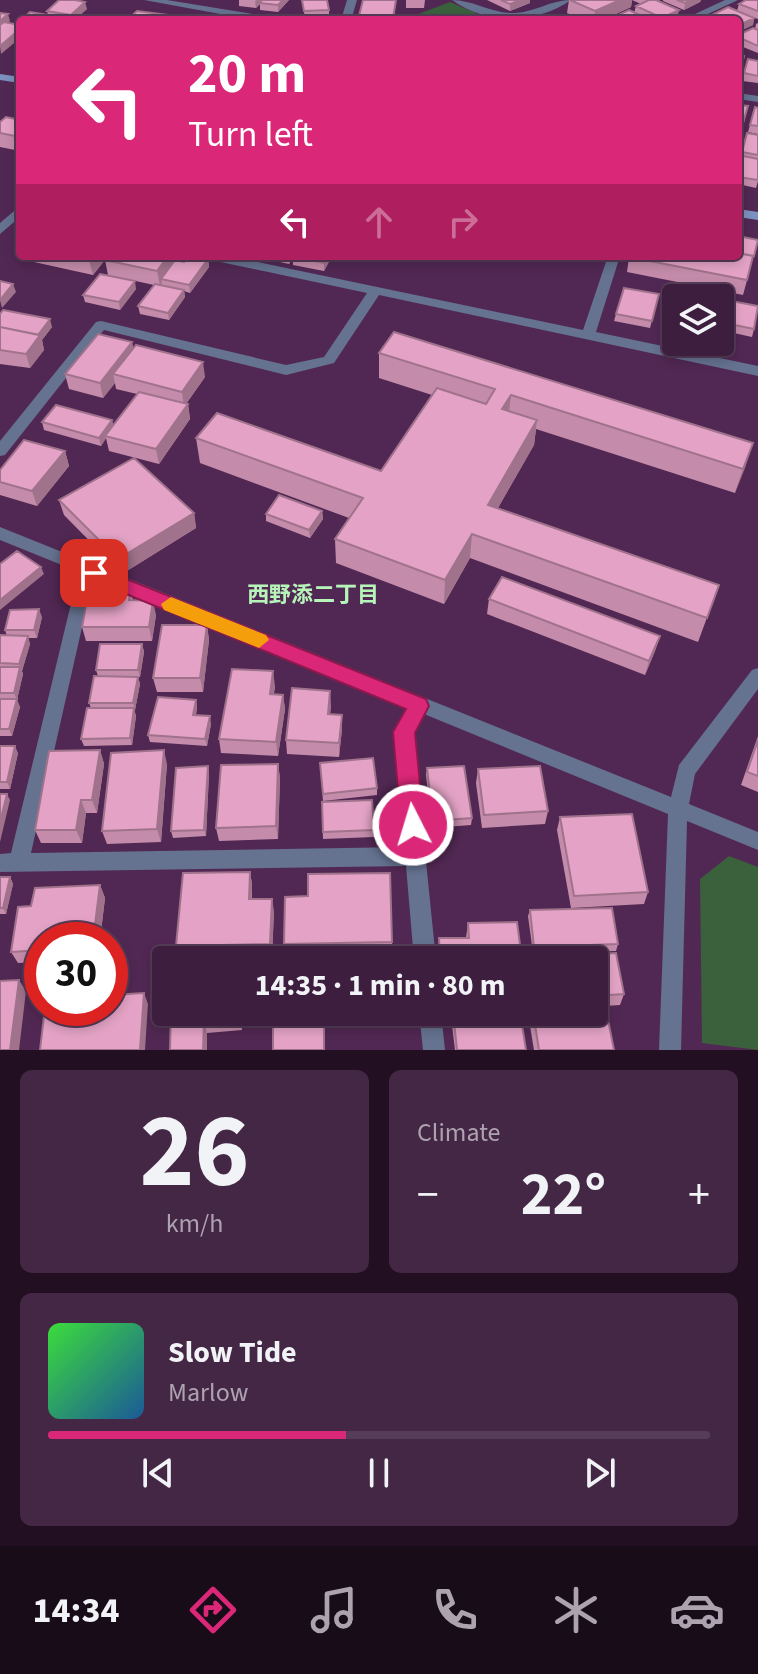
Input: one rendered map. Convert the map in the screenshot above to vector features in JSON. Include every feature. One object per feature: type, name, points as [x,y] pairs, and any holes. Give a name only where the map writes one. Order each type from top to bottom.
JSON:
[{"type":"street","points":[[149,0],[246,16]]},
{"type":"street","points":[[210,16],[226,0]]},
{"type":"street","points":[[457,0],[485,14],[514,16]]},
{"type":"street","points":[[531,16],[566,0]]},
{"type":"street","points":[[696,16],[733,0]]},
{"type":"street","points":[[0,230],[16,216]]},
{"type":"street","points":[[230,260],[758,371]]},
{"type":"street","points":[[588,335],[613,260]]},
{"type":"street","points":[[0,451],[101,325],[286,370],[329,360],[375,291]]},
{"type":"street","points":[[0,533],[419,706],[758,841]]},
{"type":"street","points":[[94,573],[82,591],[10,863],[416,856]]},
{"type":"street","points":[[670,1050],[678,809],[686,771],[758,675]]},
{"type":"street","points":[[419,706],[404,732],[424,946]]},
{"type":"street","points":[[431,1026],[434,1050]]},
{"type":"green space","points":[[450,2],[483,16],[413,16]]},
{"type":"green space","points":[[729,856],[758,867],[758,1050],[702,1043],[700,879]]},
{"type":"building","points":[[59,0],[85,2],[71,15],[47,11]]},
{"type":"building","points":[[262,0],[283,0],[278,5],[260,3]]},
{"type":"building","points":[[302,0],[327,0],[329,10],[304,11]]},
{"type":"building","points":[[363,0],[396,0],[393,16],[359,16]]},
{"type":"building","points":[[570,0],[620,0],[595,11]]},
{"type":"building","points":[[656,0],[679,10],[658,16],[636,6]]},
{"type":"building","points":[[746,0],[758,0],[758,11],[739,4]]},
{"type":"building","points":[[728,7],[754,18],[742,24],[742,16],[712,15]]},
{"type":"building","points":[[629,10],[642,16],[616,16]]},
{"type":"building","points":[[137,11],[168,15],[167,16],[131,16]]},
{"type":"building","points":[[30,12],[54,16],[26,16]]},
{"type":"building","points":[[4,22],[16,24],[16,32],[0,46],[0,25]]},
{"type":"building","points":[[753,28],[758,30],[758,46],[742,39],[742,33]]},
{"type":"building","points":[[748,59],[758,61],[758,76],[744,73]]},
{"type":"building","points":[[742,105],[748,106],[743,123]]},
{"type":"building","points":[[755,107],[758,108],[758,126],[750,125]]},
{"type":"building","points":[[6,117],[16,119],[16,136],[0,133],[0,122]]},
{"type":"building","points":[[747,133],[758,135],[758,155],[742,152]]},
{"type":"building","points":[[742,156],[758,159],[758,180],[742,178]]},
{"type":"building","points":[[742,237],[758,240],[754,256],[742,254]]},
{"type":"building","points":[[742,254],[753,256],[747,280],[644,260],[742,260]]},
{"type":"building","points":[[105,260],[165,260],[157,271]]},
{"type":"building","points":[[175,260],[207,260],[189,285],[161,279]]},
{"type":"building","points":[[100,274],[135,281],[119,302],[83,295]]},
{"type":"building","points":[[0,281],[13,284],[0,300]]},
{"type":"building","points":[[155,284],[184,290],[168,313],[138,306]]},
{"type":"building","points":[[624,288],[659,294],[652,321],[616,314]]},
{"type":"building","points":[[734,302],[758,306],[754,329],[734,325]]},
{"type":"building","points":[[3,310],[50,319],[38,335],[0,327]]},
{"type":"building","points":[[0,327],[40,335],[26,354],[0,350]]},
{"type":"building","points":[[394,332],[753,443],[743,469],[511,395],[502,409],[537,420],[488,505],[719,585],[707,618],[472,534],[445,580],[335,539],[363,498],[196,438],[217,413],[381,471],[437,388],[486,404],[495,389],[379,353]]},
{"type":"building","points":[[98,334],[132,342],[100,383],[65,374]]},
{"type":"building","points":[[136,345],[203,362],[182,392],[113,374]]},
{"type":"building","points":[[139,392],[188,404],[156,449],[105,436]]},
{"type":"building","points":[[56,405],[112,420],[99,438],[42,422]]},
{"type":"building","points":[[24,440],[65,451],[32,491],[0,482],[0,470]]},
{"type":"building","points":[[134,458],[194,513],[118,559],[59,500]]},
{"type":"building","points":[[279,495],[322,511],[309,530],[266,514]]},
{"type":"building","points":[[17,551],[41,567],[0,600],[0,564]]},
{"type":"building","points":[[502,577],[660,636],[649,661],[489,599]]},
{"type":"building","points":[[89,589],[131,589],[129,600],[153,601],[149,627],[82,627]]},
{"type":"building","points":[[39,609],[34,630],[5,630],[10,610]]},
{"type":"building","points":[[162,625],[207,625],[200,678],[153,678]]},
{"type":"building","points":[[0,635],[28,636],[19,664],[0,663]]},
{"type":"building","points":[[100,644],[142,644],[138,670],[96,670]]},
{"type":"building","points":[[0,667],[20,667],[14,693],[0,693]]},
{"type":"building","points":[[232,669],[273,671],[270,694],[283,695],[276,742],[219,739]]},
{"type":"building","points":[[94,676],[138,677],[133,703],[89,703]]},
{"type":"building","points":[[292,688],[330,691],[328,714],[342,715],[339,743],[286,740]]},
{"type":"building","points":[[158,697],[196,700],[193,715],[210,716],[205,739],[148,735]]},
{"type":"building","points":[[0,699],[17,699],[9,729],[0,729]]},
{"type":"building","points":[[87,708],[134,708],[130,738],[81,739]]},
{"type":"building","points":[[758,740],[758,776],[747,772]]},
{"type":"building","points":[[0,746],[15,746],[7,782],[0,782]]},
{"type":"building","points":[[100,750],[92,800],[81,800],[76,830],[35,830],[49,751]]},
{"type":"building","points":[[164,750],[157,829],[102,831],[111,753]]},
{"type":"building","points":[[373,758],[377,788],[323,794],[320,763]]},
{"type":"building","points":[[278,764],[276,826],[216,828],[221,765]]},
{"type":"building","points":[[208,766],[204,830],[171,831],[176,768]]},
{"type":"building","points":[[464,766],[472,818],[433,821],[427,768]]},
{"type":"building","points":[[540,766],[548,811],[484,815],[478,769]]},
{"type":"building","points":[[0,794],[7,794],[0,822]]},
{"type":"building","points":[[372,800],[374,830],[323,832],[322,802]]},
{"type":"building","points":[[632,814],[648,892],[574,896],[560,817]]},
{"type":"building","points":[[250,872],[249,899],[272,899],[270,944],[176,946],[183,873]]},
{"type":"building","points":[[390,873],[392,942],[284,944],[285,897],[308,896],[308,874]]},
{"type":"building","points":[[0,877],[10,877],[3,908],[0,908]]},
{"type":"building","points":[[100,885],[95,922],[24,922],[24,951],[11,952],[18,907],[31,906],[35,888]]},
{"type":"building","points":[[612,908],[618,944],[534,946],[530,910]]},
{"type":"building","points":[[517,922],[520,946],[439,946],[439,938],[469,938],[468,923]]},
{"type":"building","points":[[608,953],[616,953],[624,994],[608,995]]},
{"type":"building","points":[[19,980],[10,1050],[0,1050],[0,981]]},
{"type":"building","points":[[144,993],[140,1050],[40,1050],[43,1026],[128,1026],[128,994]]},
{"type":"building","points":[[608,1020],[614,1050],[539,1050],[535,1026],[608,1026]]},
{"type":"building","points":[[171,1026],[204,1026],[203,1050],[170,1050]]},
{"type":"building","points":[[273,1026],[324,1026],[324,1050],[273,1050]]},
{"type":"building","points":[[454,1026],[522,1026],[526,1050],[457,1050]]},
{"type":"slow traffic","points":[[171,604],[259,640]]},
{"type":"district","name":"西野添二丁目","points":[[313,594]]},
{"type":"route","points":[[94,573],[419,706],[404,732],[413,825]]}]
